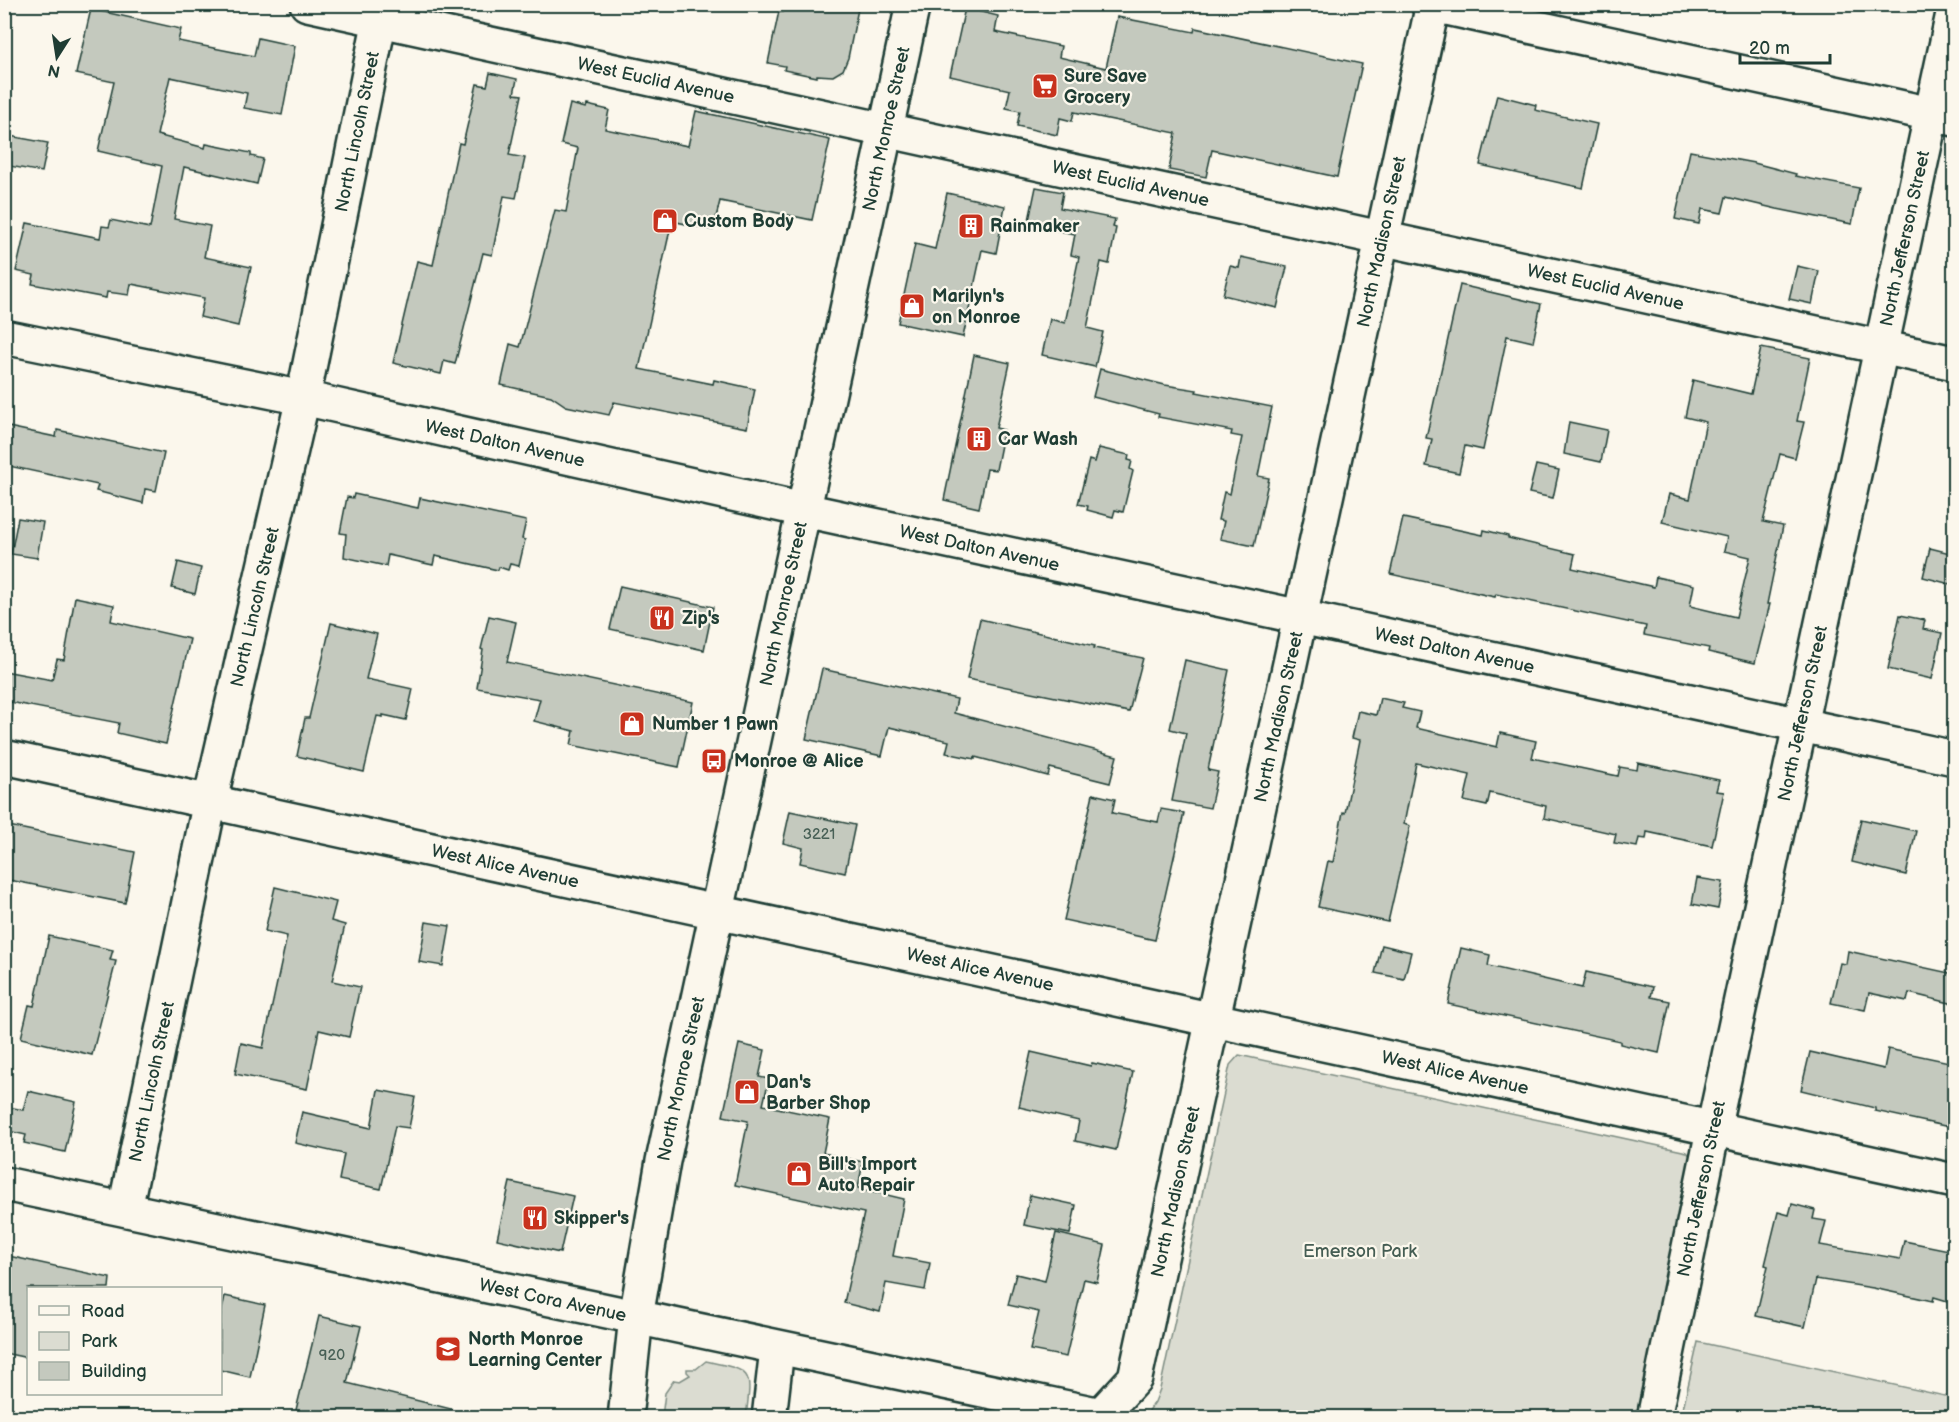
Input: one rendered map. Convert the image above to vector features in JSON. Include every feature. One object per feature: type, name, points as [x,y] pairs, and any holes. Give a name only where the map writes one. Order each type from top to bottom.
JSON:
[{"type":"street","name":"West Euclid Avenue","points":[[307,4],[382,13],[886,132],[1381,237],[1954,363]]},
{"type":"street","name":"North Monroe Street","points":[[625,1418],[636,1317],[663,1161],[913,4]]},
{"type":"street","points":[[1431,5],[1943,116]]},
{"type":"street","name":"North Madison Street","points":[[1101,1415],[1135,1378],[1431,5]]},
{"type":"street","name":"North Jefferson Street","points":[[1654,1418],[1713,1130],[1882,347],[1943,116],[1954,9]]},
{"type":"street","name":"North Lincoln Street","points":[[125,1209],[210,801],[303,398],[382,13]]},
{"type":"street","name":"West Dalton Avenue","points":[[4,337],[303,398],[804,510],[1801,723],[1954,758]]},
{"type":"street","name":"West Alice Avenue","points":[[4,757],[1954,1181]]},
{"type":"street","name":"West Cora Avenue","points":[[4,1184],[636,1317],[777,1349],[1101,1415]]},
{"type":"street","points":[[769,1418],[777,1349]]},
{"type":"green space","name":"Emerson Park","points":[[1239,1055],[1687,1152],[1691,1157],[1638,1417],[1144,1418],[1155,1402],[1160,1389],[1230,1065]]},
{"type":"green space","points":[[1698,1342],[1954,1398],[1954,1417],[1681,1417]]},
{"type":"green space","points":[[706,1361],[733,1367],[746,1375],[749,1390],[746,1417],[662,1417],[665,1393],[674,1380],[680,1381],[690,1375],[687,1369],[696,1369]]},
{"type":"building","points":[[785,4],[859,4],[848,58],[843,70],[833,76],[817,75],[817,77],[784,70],[785,66],[768,63],[779,11],[783,12]]},
{"type":"building","points":[[965,8],[998,16],[995,32],[1061,46],[1059,57],[1106,68],[1117,17],[1194,32],[1195,28],[1362,64],[1337,177],[1212,150],[1206,177],[1169,170],[1176,133],[1074,112],[1072,121],[1060,118],[1057,135],[1017,126],[1020,111],[1006,108],[1010,90],[950,76]]},
{"type":"building","points":[[91,9],[181,29],[178,41],[254,56],[258,38],[295,46],[282,115],[244,108],[247,93],[170,77],[157,135],[205,148],[206,144],[251,153],[251,156],[263,159],[257,184],[184,167],[174,219],[210,226],[204,257],[251,267],[238,326],[200,317],[204,298],[131,284],[129,295],[107,292],[106,298],[32,284],[34,275],[16,271],[27,223],[100,238],[102,226],[109,227],[111,220],[150,228],[162,166],[98,151],[114,82],[76,74]]},
{"type":"building","points":[[490,73],[517,79],[514,94],[522,95],[509,155],[525,158],[516,198],[504,196],[492,255],[483,253],[455,364],[444,361],[441,374],[393,363],[417,261],[433,265],[459,143],[463,144],[477,84],[487,86]]},
{"type":"building","points":[[1497,95],[1536,105],[1535,110],[1597,124],[1583,188],[1480,165]]},
{"type":"building","points":[[570,104],[609,110],[605,129],[688,146],[696,111],[830,140],[812,220],[720,201],[713,230],[672,221],[639,369],[713,384],[714,380],[755,389],[747,428],[614,402],[609,415],[566,406],[551,396],[501,385],[510,344],[520,347],[555,210],[566,212],[578,148],[561,144]]},
{"type":"building","points":[[4,135],[48,143],[42,172],[4,165]]},
{"type":"building","points":[[1690,151],[1754,163],[1796,174],[1795,176],[1859,188],[1852,224],[1726,197],[1722,213],[1702,209],[1699,224],[1675,219]]},
{"type":"building","points":[[1036,187],[1063,192],[1060,208],[1115,219],[1113,227],[1116,228],[1109,264],[1101,262],[1087,328],[1103,332],[1095,367],[1042,355],[1050,319],[1065,323],[1079,257],[1071,255],[1075,234],[1028,225]]},
{"type":"building","points":[[947,193],[1005,206],[996,253],[982,250],[963,337],[898,323],[915,244],[935,249]]},
{"type":"building","points":[[1241,257],[1287,267],[1277,308],[1223,295],[1230,266],[1239,268]]},
{"type":"building","points":[[1797,266],[1819,271],[1812,304],[1789,299]]},
{"type":"building","points":[[1460,285],[1541,304],[1533,342],[1507,336],[1483,450],[1465,446],[1459,473],[1426,466],[1432,439],[1426,438]]},
{"type":"building","points":[[1761,348],[1810,358],[1797,421],[1804,422],[1795,458],[1780,454],[1763,522],[1783,526],[1767,604],[1770,604],[1755,663],[1708,652],[1709,648],[1644,635],[1646,626],[1390,574],[1403,518],[1483,535],[1484,530],[1575,554],[1572,568],[1654,587],[1656,577],[1694,585],[1690,606],[1736,617],[1750,557],[1724,551],[1727,537],[1662,522],[1669,494],[1690,499],[1706,422],[1685,417],[1693,380],[1751,394]]},
{"type":"building","name":"Car Wash","points":[[974,355],[1010,363],[996,428],[1004,430],[996,470],[987,469],[979,508],[944,500]]},
{"type":"building","points":[[1100,369],[1272,407],[1258,476],[1269,478],[1254,546],[1220,539],[1224,521],[1218,520],[1224,492],[1230,494],[1242,437],[1231,435],[1232,431],[1158,417],[1159,414],[1093,397]]},
{"type":"building","points":[[1569,422],[1607,430],[1601,462],[1564,454]]},
{"type":"building","points":[[4,426],[56,437],[57,430],[164,453],[156,491],[145,489],[143,503],[96,491],[98,485],[4,465]]},
{"type":"building","points":[[1099,448],[1129,455],[1128,460],[1132,461],[1130,469],[1133,471],[1123,512],[1115,510],[1113,517],[1087,510],[1088,506],[1078,504],[1089,460],[1095,462]]},
{"type":"building","points":[[1536,465],[1559,470],[1553,498],[1529,493]]},
{"type":"building","points":[[354,494],[418,508],[420,498],[526,521],[522,539],[525,540],[519,566],[510,564],[508,570],[499,567],[498,570],[435,556],[433,565],[388,555],[386,566],[344,557],[346,534],[340,533],[347,497],[353,498]]},
{"type":"building","points":[[18,518],[43,522],[37,558],[11,554]]},
{"type":"building","points":[[1930,548],[1954,554],[1954,585],[1923,577]]},
{"type":"building","points":[[178,562],[201,568],[195,594],[172,588]]},
{"type":"building","name":"Zip's","points":[[620,586],[713,607],[704,650],[610,629]]},
{"type":"building","points":[[75,597],[114,605],[111,621],[190,639],[166,744],[117,733],[119,723],[4,701],[4,671],[52,680],[57,659],[64,660]]},
{"type":"building","points":[[1900,615],[1925,620],[1923,629],[1942,633],[1932,679],[1888,669]]},
{"type":"building","points":[[489,616],[516,622],[507,662],[693,702],[679,767],[571,745],[574,731],[534,721],[540,699],[477,688],[483,650],[481,649]]},
{"type":"building","points":[[980,619],[1143,658],[1129,712],[967,679]]},
{"type":"building","points":[[331,623],[377,634],[366,679],[413,689],[406,720],[383,715],[383,717],[377,716],[364,772],[297,756],[305,718],[309,718]]},
{"type":"building","points":[[1185,660],[1229,670],[1208,770],[1218,772],[1210,808],[1172,801],[1186,733],[1170,729]]},
{"type":"building","points":[[822,669],[957,699],[954,713],[1117,756],[1110,783],[1050,768],[1048,776],[975,757],[975,759],[946,753],[949,741],[889,727],[882,756],[806,739]]},
{"type":"building","points":[[1380,698],[1404,703],[1402,708],[1420,712],[1416,728],[1497,747],[1500,733],[1536,741],[1532,758],[1618,776],[1620,767],[1637,770],[1638,763],[1719,780],[1716,791],[1724,792],[1712,846],[1647,832],[1646,839],[1639,838],[1637,847],[1614,843],[1616,834],[1544,818],[1546,806],[1490,793],[1487,806],[1464,801],[1470,775],[1416,763],[1404,824],[1410,826],[1388,922],[1318,907],[1328,861],[1333,862],[1360,740],[1352,738],[1358,711],[1376,715]]},
{"type":"building","points":[[1093,794],[1115,799],[1112,813],[1158,822],[1161,809],[1184,813],[1155,940],[1064,920]]},
{"type":"building","points":[[790,811],[855,825],[845,873],[800,863],[803,848],[783,843]]},
{"type":"building","points":[[1861,819],[1916,831],[1906,875],[1852,862]]},
{"type":"building","points":[[4,825],[135,852],[125,903],[4,879]]},
{"type":"building","points":[[1697,878],[1723,882],[1718,909],[1692,904]]},
{"type":"building","points":[[275,887],[336,902],[331,921],[345,925],[332,981],[360,987],[349,1037],[319,1030],[307,1089],[235,1074],[241,1043],[263,1048],[287,936],[265,931]]},
{"type":"building","points":[[426,922],[450,926],[443,966],[419,962]]},
{"type":"building","points":[[49,936],[113,950],[110,960],[116,961],[92,1055],[21,1038],[29,1005],[34,1006]]},
{"type":"building","points":[[1382,945],[1411,952],[1404,979],[1375,973]]},
{"type":"building","points":[[1461,948],[1490,955],[1488,966],[1582,988],[1586,972],[1653,987],[1651,997],[1670,1001],[1659,1053],[1620,1044],[1620,1041],[1448,1004]]},
{"type":"building","points":[[1848,951],[1954,974],[1954,1004],[1909,993],[1907,1001],[1869,993],[1865,1010],[1831,1003],[1840,963],[1846,964]]},
{"type":"building","points":[[739,1044],[765,1050],[759,1077],[769,1079],[763,1105],[830,1119],[823,1153],[863,1162],[858,1188],[904,1199],[893,1256],[930,1263],[925,1290],[886,1283],[880,1312],[844,1303],[864,1213],[735,1185],[748,1121],[723,1116]]},
{"type":"building","points":[[1888,1049],[1954,1063],[1954,1128],[1875,1111],[1875,1108],[1801,1090],[1810,1052],[1884,1069]]},
{"type":"building","points":[[1031,1052],[1091,1066],[1092,1063],[1133,1072],[1116,1150],[1075,1141],[1079,1121],[1019,1107]]},
{"type":"building","points":[[378,1090],[415,1097],[409,1128],[395,1126],[381,1189],[339,1180],[344,1154],[295,1143],[302,1112],[371,1128]]},
{"type":"building","points":[[28,1091],[76,1102],[65,1152],[24,1143],[26,1135],[4,1130],[4,1106],[23,1110]]},
{"type":"building","name":"Skipper's","points":[[510,1182],[573,1196],[560,1253],[497,1239]]},
{"type":"building","points":[[1030,1195],[1076,1205],[1070,1234],[1024,1225]]},
{"type":"building","points":[[1792,1204],[1815,1210],[1813,1219],[1826,1221],[1820,1245],[1900,1259],[1904,1241],[1954,1251],[1954,1303],[1934,1297],[1933,1301],[1816,1279],[1805,1327],[1756,1316],[1778,1212],[1789,1215]]},
{"type":"building","points":[[1056,1233],[1105,1245],[1097,1282],[1084,1279],[1066,1357],[1030,1350],[1039,1312],[1008,1305],[1016,1274],[1045,1281]]},
{"type":"building","points":[[4,1255],[110,1278],[109,1287],[27,1287],[27,1358],[4,1353]]},
{"type":"building","points":[[225,1296],[265,1305],[250,1377],[222,1370],[222,1309]]},
{"type":"building","points":[[319,1316],[361,1326],[347,1383],[451,1409],[450,1418],[294,1418]]},
{"type":"place","name":"Sure Save Grocery","points":[[1045,86]]},
{"type":"place","name":"Custom Body","points":[[665,221]]},
{"type":"place","name":"Rainmaker","points":[[971,226]]},
{"type":"place","name":"Marilyn's on Monroe","points":[[912,306]]},
{"type":"place","name":"Car Wash","points":[[979,439]]},
{"type":"place","name":"Zip's","points":[[662,618]]},
{"type":"place","name":"Number 1 Pawn","points":[[632,724]]},
{"type":"place","name":"Monroe @ Alice","points":[[714,761]]},
{"type":"place","name":"Dan's Barber Shop","points":[[747,1092]]},
{"type":"place","name":"Bill's Import Auto Repair","points":[[799,1174]]},
{"type":"place","name":"Skipper's","points":[[535,1218]]},
{"type":"place","name":"North Monroe Learning Center","points":[[448,1349]]}]
